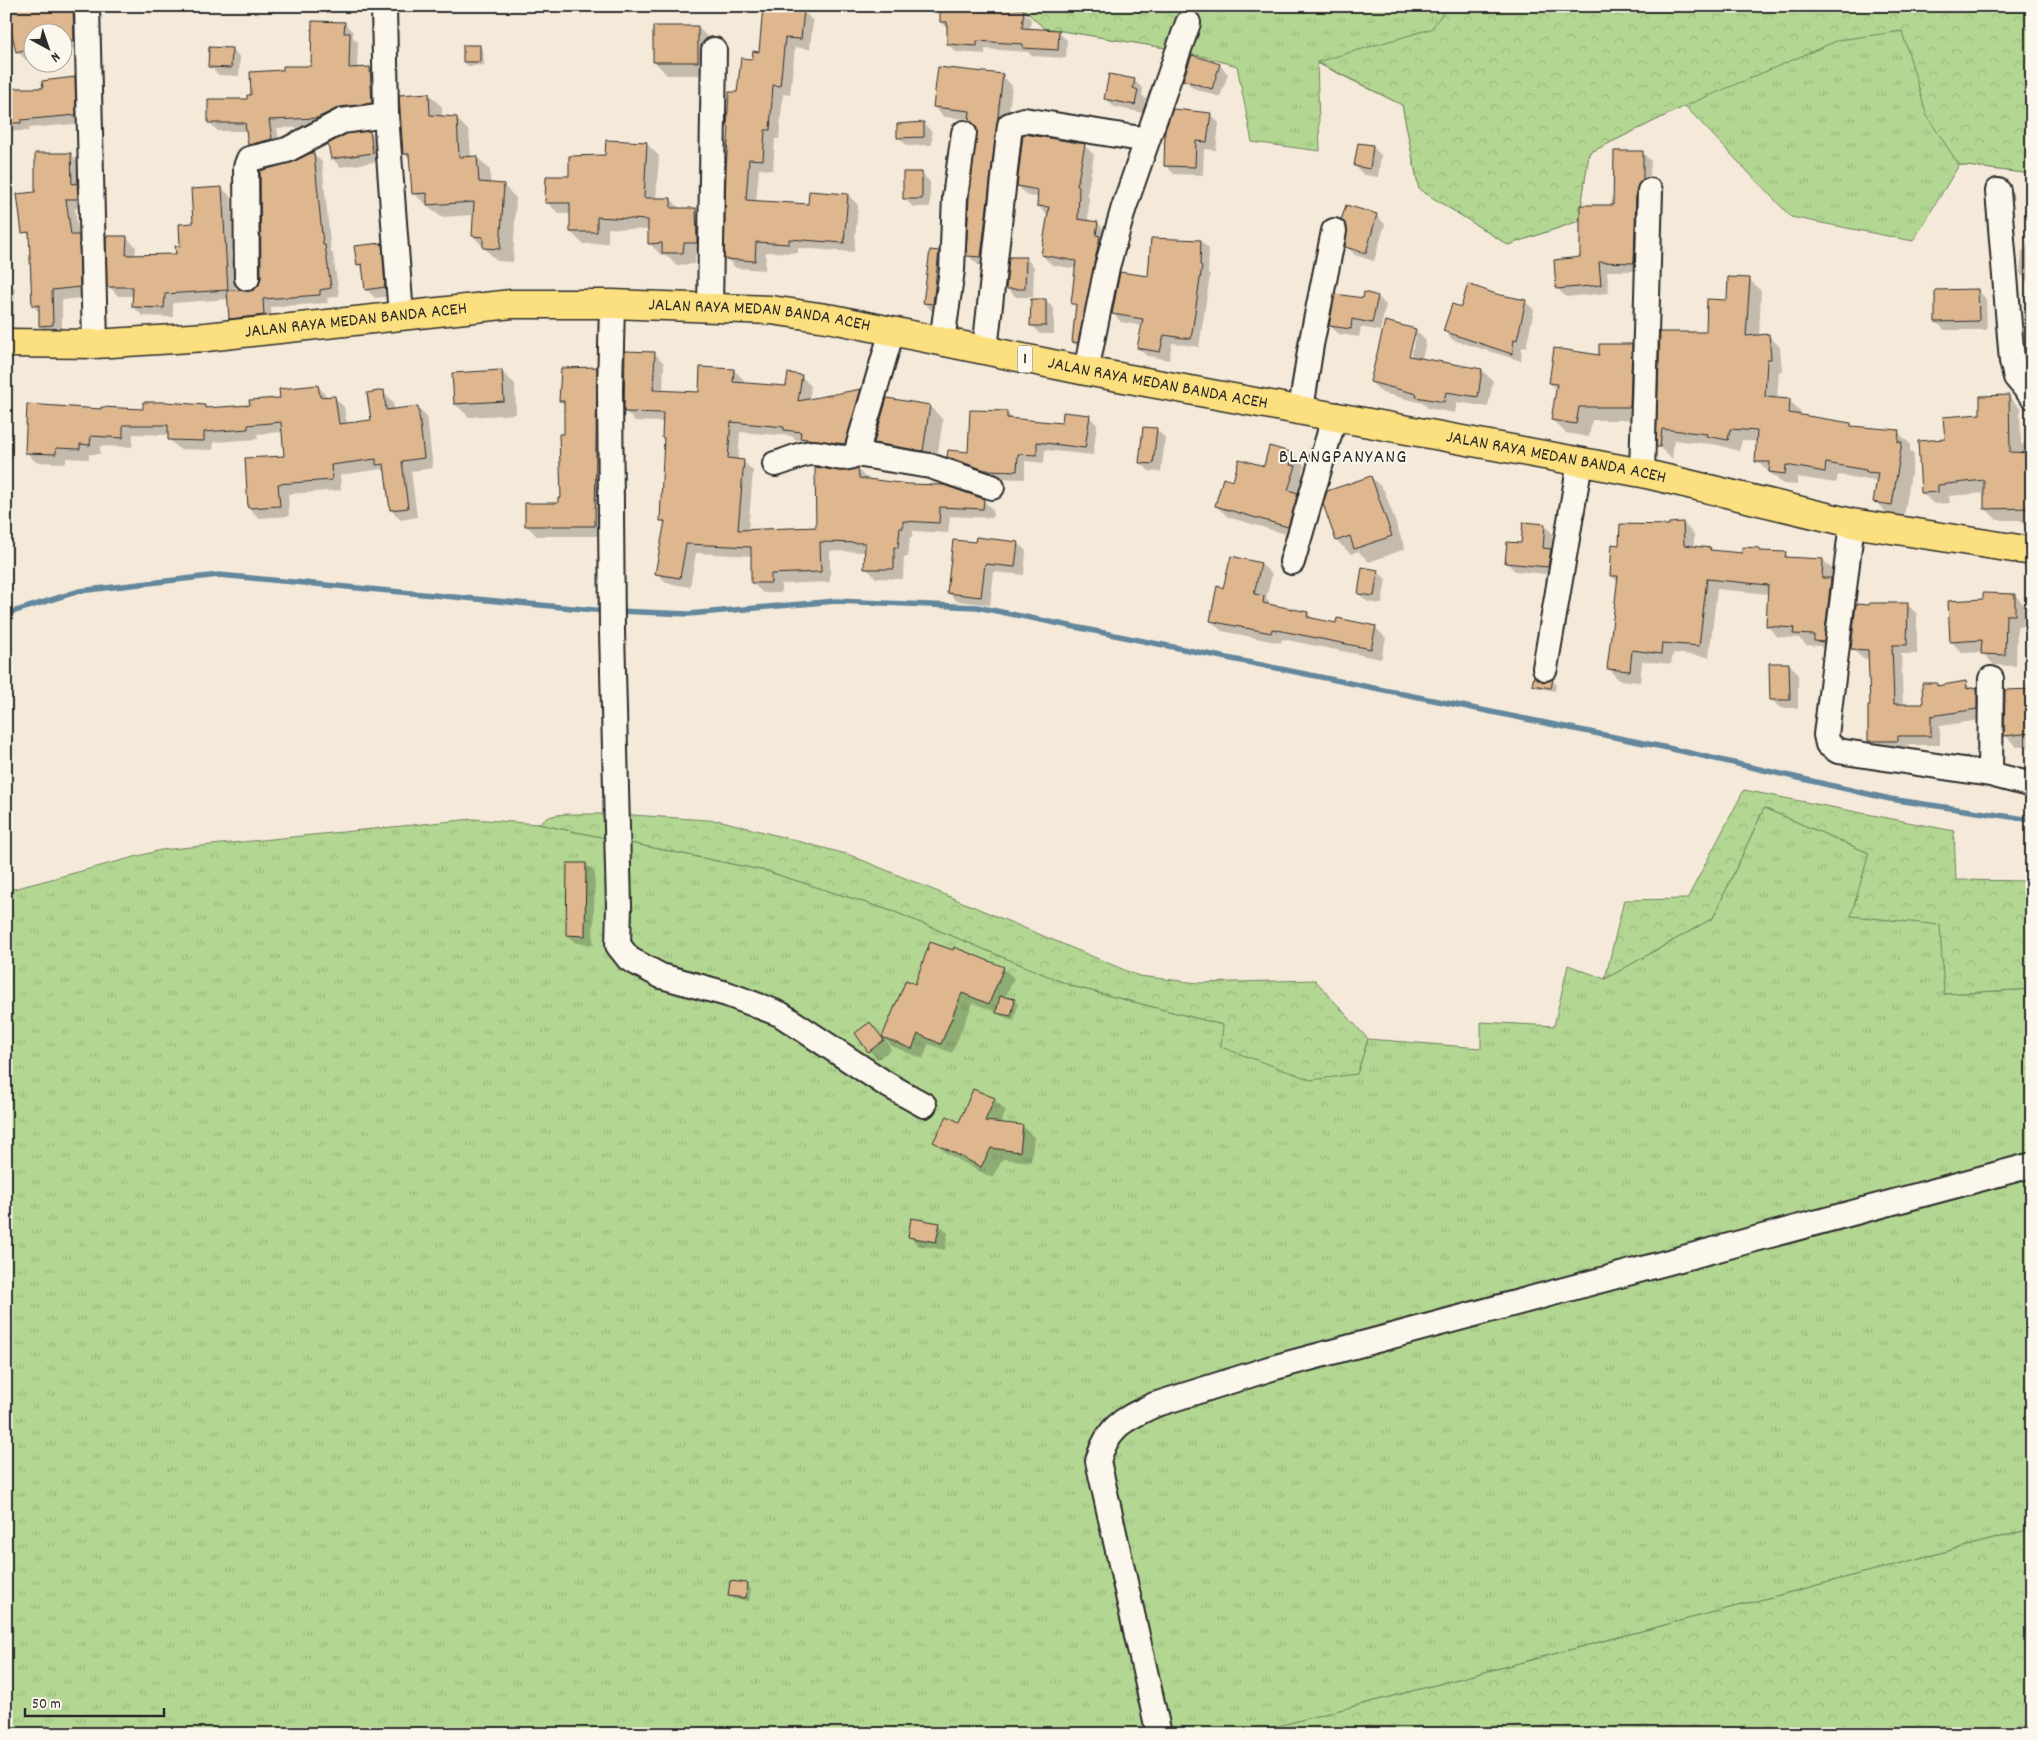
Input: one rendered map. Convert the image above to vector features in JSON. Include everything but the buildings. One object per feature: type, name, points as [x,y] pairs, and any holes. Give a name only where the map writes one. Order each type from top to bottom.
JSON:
[{"type":"highway","name":"JALAN RAYA MEDAN BANDA ACEH","points":[[6,343],[95,344],[206,336],[512,304],[612,304],[771,310],[892,331],[1086,371],[1335,415],[1642,473],[1852,523],[2032,551]]},
{"type":"street","points":[[87,6],[95,344]]},
{"type":"street","points":[[384,6],[386,115],[401,316]]},
{"type":"street","points":[[1086,371],[1107,267],[1147,140],[1188,23]]},
{"type":"street","points":[[710,308],[714,50]]},
{"type":"street","points":[[247,278],[246,167],[249,159],[287,150],[342,122],[386,115]]},
{"type":"street","points":[[984,350],[1010,125],[1024,120],[1147,140]]},
{"type":"street","points":[[942,342],[952,270],[955,198],[964,133]]},
{"type":"street","points":[[1642,473],[1650,191]]},
{"type":"street","points":[[1998,191],[2012,362],[2016,377],[2029,395],[2032,396]]},
{"type":"street","points":[[1301,409],[1311,345],[1334,231]]},
{"type":"street","points":[[612,304],[611,574],[619,896],[616,939],[622,952],[629,959],[661,976],[727,994],[780,1014],[886,1084],[924,1105]]},
{"type":"street","points":[[856,454],[892,331]]},
{"type":"street","points":[[1292,562],[1335,415]]},
{"type":"street","points":[[775,464],[808,454],[847,459],[856,454],[930,466],[992,487]]},
{"type":"street","points":[[1545,668],[1580,462]]},
{"type":"street","points":[[1852,523],[1826,735],[1828,744],[1838,751],[1990,774],[2032,785]]},
{"type":"street","points":[[1990,774],[1991,679]]},
{"type":"street","points":[[1159,1734],[1098,1461],[1104,1441],[1113,1429],[1136,1414],[1154,1405],[1272,1368],[2032,1166]]},
{"type":"green space","points":[[666,6],[714,6],[672,12]]},
{"type":"green space","points":[[1020,6],[2032,6],[2032,174],[1959,165],[1913,241],[1791,217],[1685,106],[1589,153],[1579,221],[1508,245],[1419,189],[1402,105],[1317,63],[1320,151],[1252,142],[1237,66],[1178,50],[1044,28]]},
{"type":"green space","points":[[1020,6],[1190,6],[1178,50],[1044,28]]},
{"type":"green space","points":[[1448,6],[2032,6],[2032,174],[1959,165],[1927,116],[1902,31],[1839,40],[1685,106],[1589,153],[1579,221],[1508,245],[1419,189],[1402,105],[1317,62],[1431,29]]},
{"type":"green space","points":[[1744,790],[1954,831],[1956,880],[2032,881],[2032,989],[1944,994],[1940,925],[1851,916],[1869,853],[1764,808],[1713,918],[1605,979],[1624,900],[1687,899]]},
{"type":"green space","points":[[1764,808],[1869,853],[1852,916],[1941,924],[1945,994],[2032,989],[2032,1529],[1248,1734],[6,1734],[6,891],[161,850],[473,819],[538,824],[766,871],[895,912],[1072,986],[1223,1025],[1357,1074],[1368,1039],[1481,1048],[1481,1022],[1554,1026],[1568,965],[1605,979],[1713,918]]},
{"type":"green space","points":[[618,814],[722,821],[850,855],[1139,976],[1198,983],[1315,980],[1368,1039],[1357,1074],[1311,1080],[1221,1047],[1223,1025],[1072,986],[895,912],[766,871],[538,824],[551,816]]},
{"type":"green space","points":[[2032,1529],[2032,1734],[1248,1734]]},
{"type":"waterway","points":[[6,614],[79,591],[219,575],[605,611]]},
{"type":"waterway","points":[[617,611],[689,614],[836,601],[977,607],[1668,748],[1890,799],[2032,820]]},
{"type":"district","name":"BLANGPANYANG","points":[[1343,458]]}]
